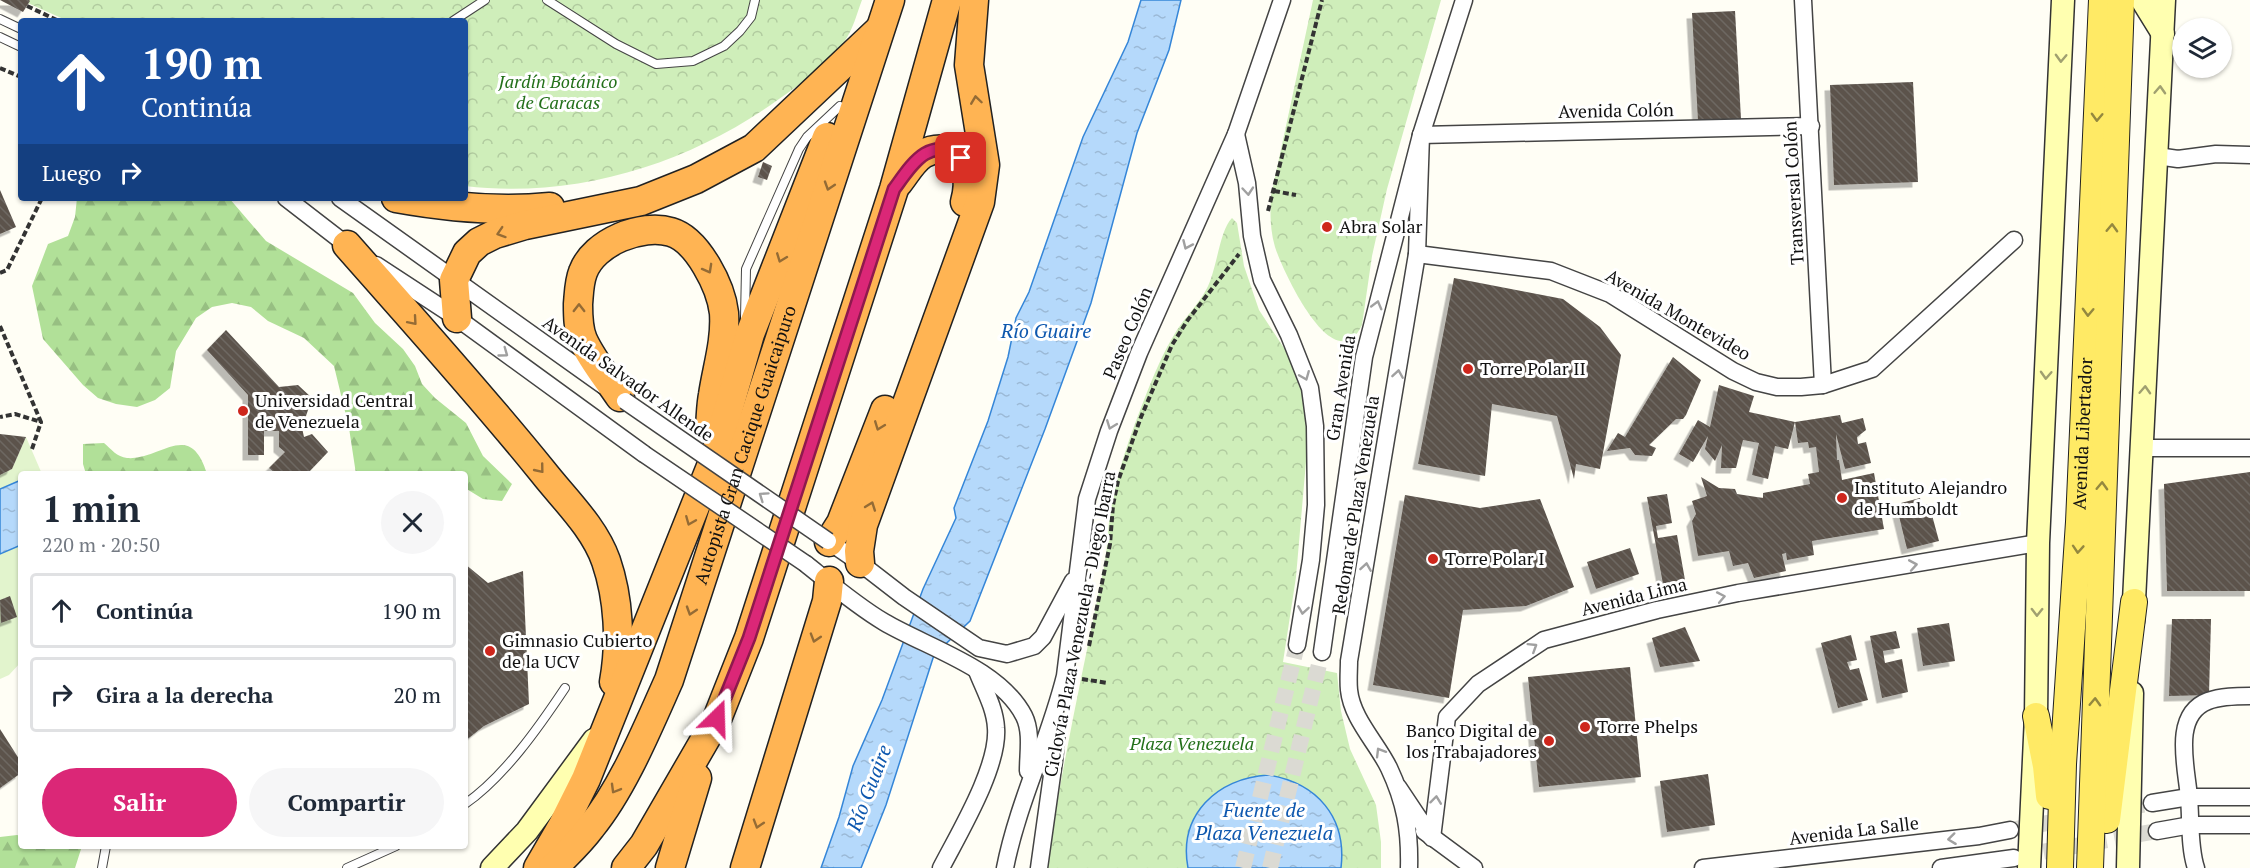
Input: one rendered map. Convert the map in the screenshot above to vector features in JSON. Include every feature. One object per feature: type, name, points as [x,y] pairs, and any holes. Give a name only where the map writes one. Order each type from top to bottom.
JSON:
[{"type":"highway","name":"Autopista Gran Cacique Guaicaipuro","points":[[554,868],[592,826],[615,790],[643,740],[669,680],[890,0]]},
{"type":"highway","points":[[670,868],[717,718],[749,638],[894,189],[947,0]]},
{"type":"highway","points":[[860,563],[859,550],[863,525],[980,202],[985,165],[969,65],[974,0]]},
{"type":"highway","points":[[457,318],[454,280],[467,253],[480,242],[495,234],[525,225],[641,201],[696,178],[754,148],[880,30]]},
{"type":"highway","points":[[538,868],[586,779],[714,459],[750,334],[840,106],[880,30]]},
{"type":"highway","points":[[414,201],[477,208],[533,209],[581,203],[639,189],[693,166],[748,138],[800,106]]},
{"type":"highway","points":[[829,542],[842,523],[964,205],[968,190],[967,171],[961,158],[952,151],[928,151],[920,155],[894,189]]},
{"type":"highway","points":[[622,399],[582,339],[578,316],[579,289],[583,270],[595,255],[610,243],[632,231],[648,229],[672,232],[685,240],[697,252],[708,268],[724,312],[723,340],[712,398],[710,429],[714,459]]},
{"type":"highway","points":[[347,245],[524,448],[591,531],[605,560],[614,595],[618,625],[618,660],[608,722]]},
{"type":"highway","points":[[745,868],[827,601],[817,573]]},
{"type":"highway","points":[[626,868],[644,845],[717,718]]},
{"type":"main road","points":[[2021,863],[2036,716],[2038,543],[2063,0]]},
{"type":"main road","name":"Avenida Libertador","points":[[2090,868],[2109,58],[2102,0]]},
{"type":"main road","name":"Avenida Libertador","points":[[2060,868],[2063,764],[2109,58],[2121,0]]},
{"type":"main road","points":[[2142,0],[2163,34]]},
{"type":"main road","points":[[2128,868],[2134,602],[2164,0]]},
{"type":"main road","points":[[2101,868],[2134,602]]},
{"type":"main road","points":[[2036,716],[2046,766],[2055,868]]},
{"type":"main road","points":[[492,868],[527,831],[608,722]]},
{"type":"street","name":"Paseo Colón","points":[[1060,695],[1073,677],[1087,499],[1109,431],[1139,353],[1236,134],[1282,0]]},
{"type":"street","points":[[1421,135],[1464,0]]},
{"type":"street","name":"Transversal Colón","points":[[1803,0],[1823,385]]},
{"type":"street","name":"Avenida Colón","points":[[1421,135],[1811,126]]},
{"type":"street","name":"Gran Avenida","points":[[1236,134],[1247,183],[1252,236],[1262,280],[1289,335],[1310,388],[1315,426],[1316,505],[1311,560],[1297,645]]},
{"type":"street","name":"Gran Avenida","points":[[1322,652],[1364,357],[1421,135]]},
{"type":"street","name":"Redoma de Plaza Venezuela","points":[[1409,868],[1410,844],[1407,815],[1388,766],[1359,719],[1349,691],[1349,662],[1418,254],[1421,135]]},
{"type":"street","points":[[2157,156],[2178,159],[2216,154],[2250,155]]},
{"type":"street","points":[[290,201],[347,245],[457,318],[644,454],[883,621],[1004,688],[1024,717],[1028,733],[1028,785]]},
{"type":"street","name":"Avenida Salvador Allende","points":[[344,201],[622,399],[980,648],[1007,654],[1034,646],[1061,605],[1080,567]]},
{"type":"street","name":"Avenida Montevideo","points":[[1418,254],[1551,271],[1610,294],[1733,371],[1756,382],[1778,387],[1823,385],[1872,369],[2014,240]]},
{"type":"street","points":[[2142,448],[2250,448]]},
{"type":"street","name":"Avenida Lima","points":[[1432,838],[1447,717],[1478,684],[1544,640],[1658,610],[1727,596],[2038,543]]},
{"type":"street","points":[[940,868],[972,806],[995,751],[996,728],[992,710],[977,671]]},
{"type":"street","points":[[1005,868],[1008,850],[1028,785],[1060,695]]},
{"type":"street","points":[[1039,868],[1054,761],[1060,695]]},
{"type":"street","points":[[2196,868],[2184,756],[2184,734],[2192,713],[2207,701],[2230,696],[2250,696]]},
{"type":"street","points":[[1398,787],[1432,838]]},
{"type":"street","points":[[2152,803],[2189,796],[2250,797]]},
{"type":"street","points":[[1407,815],[1432,838],[1474,868]]},
{"type":"street","points":[[2157,831],[2191,825],[2250,825]]},
{"type":"street","name":"Avenida La Salle","points":[[1703,868],[1979,836],[2010,830]]},
{"type":"street","points":[[1941,868],[2021,863]]},
{"type":"lane","points":[[458,18],[485,0]]},
{"type":"lane","points":[[547,0],[616,44],[656,64],[693,61],[724,46],[751,17],[755,0]]},
{"type":"lane","points":[[0,19],[18,28]]},
{"type":"lane","points":[[0,37],[18,46]]},
{"type":"lane","points":[[468,802],[481,793],[541,725],[565,688]]},
{"type":"lane","points":[[102,868],[105,849]]},
{"type":"lane","points":[[347,868],[389,849]]},
{"type":"path","name":"Ciclovía Plaza Venezuela - Diego Ibarra","points":[[1088,652],[1110,544],[1115,497],[1141,417],[1172,345],[1187,321],[1265,222],[1322,0]]},
{"type":"path","points":[[27,6],[53,18]]},
{"type":"path","points":[[0,68],[18,77]]},
{"type":"path","points":[[1274,191],[1296,195]]},
{"type":"path","points":[[0,273],[7,270],[41,201]]},
{"type":"path","points":[[0,326],[41,422],[32,449]]},
{"type":"path","points":[[0,417],[15,414],[41,422]]},
{"type":"path","name":"Ciclovía Plaza Venezuela - Diego Ibarra","points":[[1079,688],[1073,677],[1083,672]]},
{"type":"path","points":[[1073,677],[1108,683]]},
{"type":"green space","name":"Jardín Botánico de Caracas","points":[[21,0],[862,0],[847,37],[822,66],[779,99],[708,142],[669,159],[630,172],[548,187],[507,189],[468,186],[468,18],[61,18]]},
{"type":"green space","points":[[1313,0],[1441,0],[1387,189],[1372,256],[1362,325],[1351,339],[1338,340],[1324,332],[1311,316],[1288,277],[1275,247],[1271,228],[1271,196]]},
{"type":"green space","points":[[77,201],[232,201],[266,241],[353,293],[375,323],[403,349],[415,366],[422,384],[435,398],[466,423],[483,456],[512,484],[502,501],[483,499],[468,490],[468,471],[356,471],[349,428],[334,366],[304,338],[268,321],[251,307],[232,303],[212,307],[196,318],[176,351],[170,388],[155,400],[137,407],[98,398],[83,385],[43,339],[32,286],[48,244],[68,236],[75,217]]},
{"type":"green space","name":"Plaza Venezuela","points":[[1232,218],[1237,223],[1244,266],[1259,310],[1301,374],[1309,427],[1296,577],[1283,662],[1337,673],[1341,711],[1350,749],[1376,805],[1381,842],[1381,868],[1047,868],[1066,757],[1105,564],[1111,509],[1120,468],[1147,391],[1167,347],[1210,282],[1224,232]]},
{"type":"green space","points":[[26,437],[41,471],[18,471],[18,665],[9,675],[0,679],[0,475],[12,469]]},
{"type":"green space","points":[[104,443],[117,454],[127,458],[183,445],[192,448],[200,457],[206,471],[85,471],[83,444]]},
{"type":"green space","points":[[18,835],[18,849],[81,849],[75,868],[0,868],[0,837]]},
{"type":"water","name":"Río Guaire","points":[[1141,0],[1181,0],[1169,50],[1137,133],[1091,303],[1045,429],[970,621],[934,655],[886,805],[861,868],[821,868],[839,817],[853,766],[882,700],[923,589],[956,518],[954,508],[988,421],[1008,357],[1016,318],[1029,292],[1083,137],[1128,42]]},
{"type":"water","points":[[18,481],[18,546],[0,554],[0,489]]},
{"type":"water","name":"Fuente de Plaza Venezuela","points":[[1268,775],[1301,786],[1325,805],[1339,833],[1342,850],[1341,868],[1188,868],[1186,849],[1189,832],[1195,816],[1205,803],[1233,783]]},
{"type":"building","points":[[0,0],[29,0],[30,1],[23,12]]},
{"type":"building","points":[[1735,11],[1741,119],[1698,121],[1692,13]]},
{"type":"building","points":[[1913,82],[1918,182],[1834,185],[1830,85]]},
{"type":"building","points":[[763,162],[772,166],[767,180],[758,177]]},
{"type":"building","points":[[0,190],[16,227],[0,234]]},
{"type":"building","points":[[1454,278],[1563,299],[1600,327],[1621,355],[1600,469],[1576,464],[1574,479],[1557,416],[1492,404],[1485,476],[1418,464]]},
{"type":"building","points":[[226,330],[279,387],[298,385],[312,398],[302,428],[304,437],[312,434],[328,452],[310,471],[272,471],[269,468],[285,452],[279,447],[279,431],[264,431],[264,455],[248,455],[248,395],[207,350]]},
{"type":"building","points":[[1673,357],[1701,380],[1686,415],[1683,419],[1676,419],[1649,445],[1656,448],[1652,456],[1635,455],[1630,448],[1607,451],[1618,433],[1625,437]]},
{"type":"building","points":[[1719,385],[1754,396],[1749,412],[1795,422],[1788,449],[1775,446],[1768,479],[1752,475],[1759,443],[1743,440],[1736,468],[1721,468],[1722,445],[1715,461],[1705,449],[1708,436],[1693,462],[1679,454],[1698,420],[1710,427]]},
{"type":"building","points":[[1840,415],[1842,423],[1863,418],[1866,430],[1857,437],[1858,444],[1866,442],[1871,463],[1845,469],[1836,434],[1837,460],[1839,460],[1842,480],[1874,473],[1884,529],[1812,541],[1814,555],[1787,560],[1786,553],[1782,554],[1786,571],[1754,578],[1748,563],[1733,566],[1729,551],[1698,556],[1692,521],[1696,514],[1692,501],[1707,496],[1701,477],[1719,488],[1735,489],[1737,494],[1763,498],[1763,493],[1810,484],[1808,474],[1819,472],[1816,447],[1809,448],[1808,442],[1798,443],[1795,422]]},
{"type":"building","points":[[0,434],[26,437],[12,469],[0,475]]},
{"type":"building","points":[[2250,472],[2250,591],[2167,591],[2164,484]]},
{"type":"building","points":[[1667,494],[1672,523],[1656,526],[1658,538],[1677,535],[1685,580],[1663,584],[1647,497]]},
{"type":"building","name":"Torre Polar I","points":[[1405,495],[1480,508],[1540,499],[1574,587],[1526,606],[1463,610],[1449,698],[1373,685]]},
{"type":"building","points":[[1920,498],[1922,506],[1929,504],[1939,541],[1907,549],[1898,512],[1903,510],[1901,503]]},
{"type":"building","points":[[1630,548],[1639,574],[1596,589],[1587,562]]},
{"type":"building","name":"Gimnasio Cubierto de la UCV","points":[[468,566],[488,583],[523,571],[529,704],[484,726],[468,739]]},
{"type":"building","points":[[10,596],[17,617],[1,623],[0,600]]},
{"type":"building","points":[[2172,619],[2211,619],[2209,695],[2169,696]]},
{"type":"building","points":[[1949,623],[1955,661],[1923,666],[1917,628]]},
{"type":"building","points":[[1685,627],[1700,661],[1660,667],[1652,638]]},
{"type":"building","points":[[1896,631],[1900,648],[1883,651],[1885,663],[1902,659],[1908,692],[1882,698],[1870,636]]},
{"type":"building","points":[[1851,635],[1857,660],[1847,662],[1850,670],[1859,668],[1868,700],[1838,708],[1821,643]]},
{"type":"building","name":"Torre Phelps","points":[[1630,667],[1641,777],[1539,787],[1528,677]]},
{"type":"building","points":[[0,729],[18,757],[18,775],[0,788]]},
{"type":"building","points":[[1708,774],[1715,825],[1667,832],[1660,781]]},
{"type":"tunnel","points":[[1243,868],[1297,645]]},
{"type":"tunnel","points":[[1270,868],[1322,652]]},
{"type":"tunnel","points":[[2010,830],[2152,803]]},
{"type":"tunnel","points":[[2020,856],[2157,831]]},
{"type":"place","name":"Abra Solar","points":[[1327,227]]},
{"type":"place","name":"Torre Polar II","points":[[1468,369]]},
{"type":"place","name":"Universidad Central de Venezuela","points":[[243,411]]},
{"type":"place","name":"Instituto Alejandro de Humboldt","points":[[1842,498]]},
{"type":"place","name":"Torre Polar I","points":[[1433,559]]},
{"type":"place","name":"Gimnasio Cubierto de la UCV","points":[[490,651]]},
{"type":"place","name":"Torre Phelps","points":[[1585,727]]},
{"type":"place","name":"Banco Digital de los Trabajadores","points":[[1549,741]]},
{"type":"route","points":[[717,718],[749,638],[894,189],[920,155],[928,151],[952,151],[961,158]]}]
